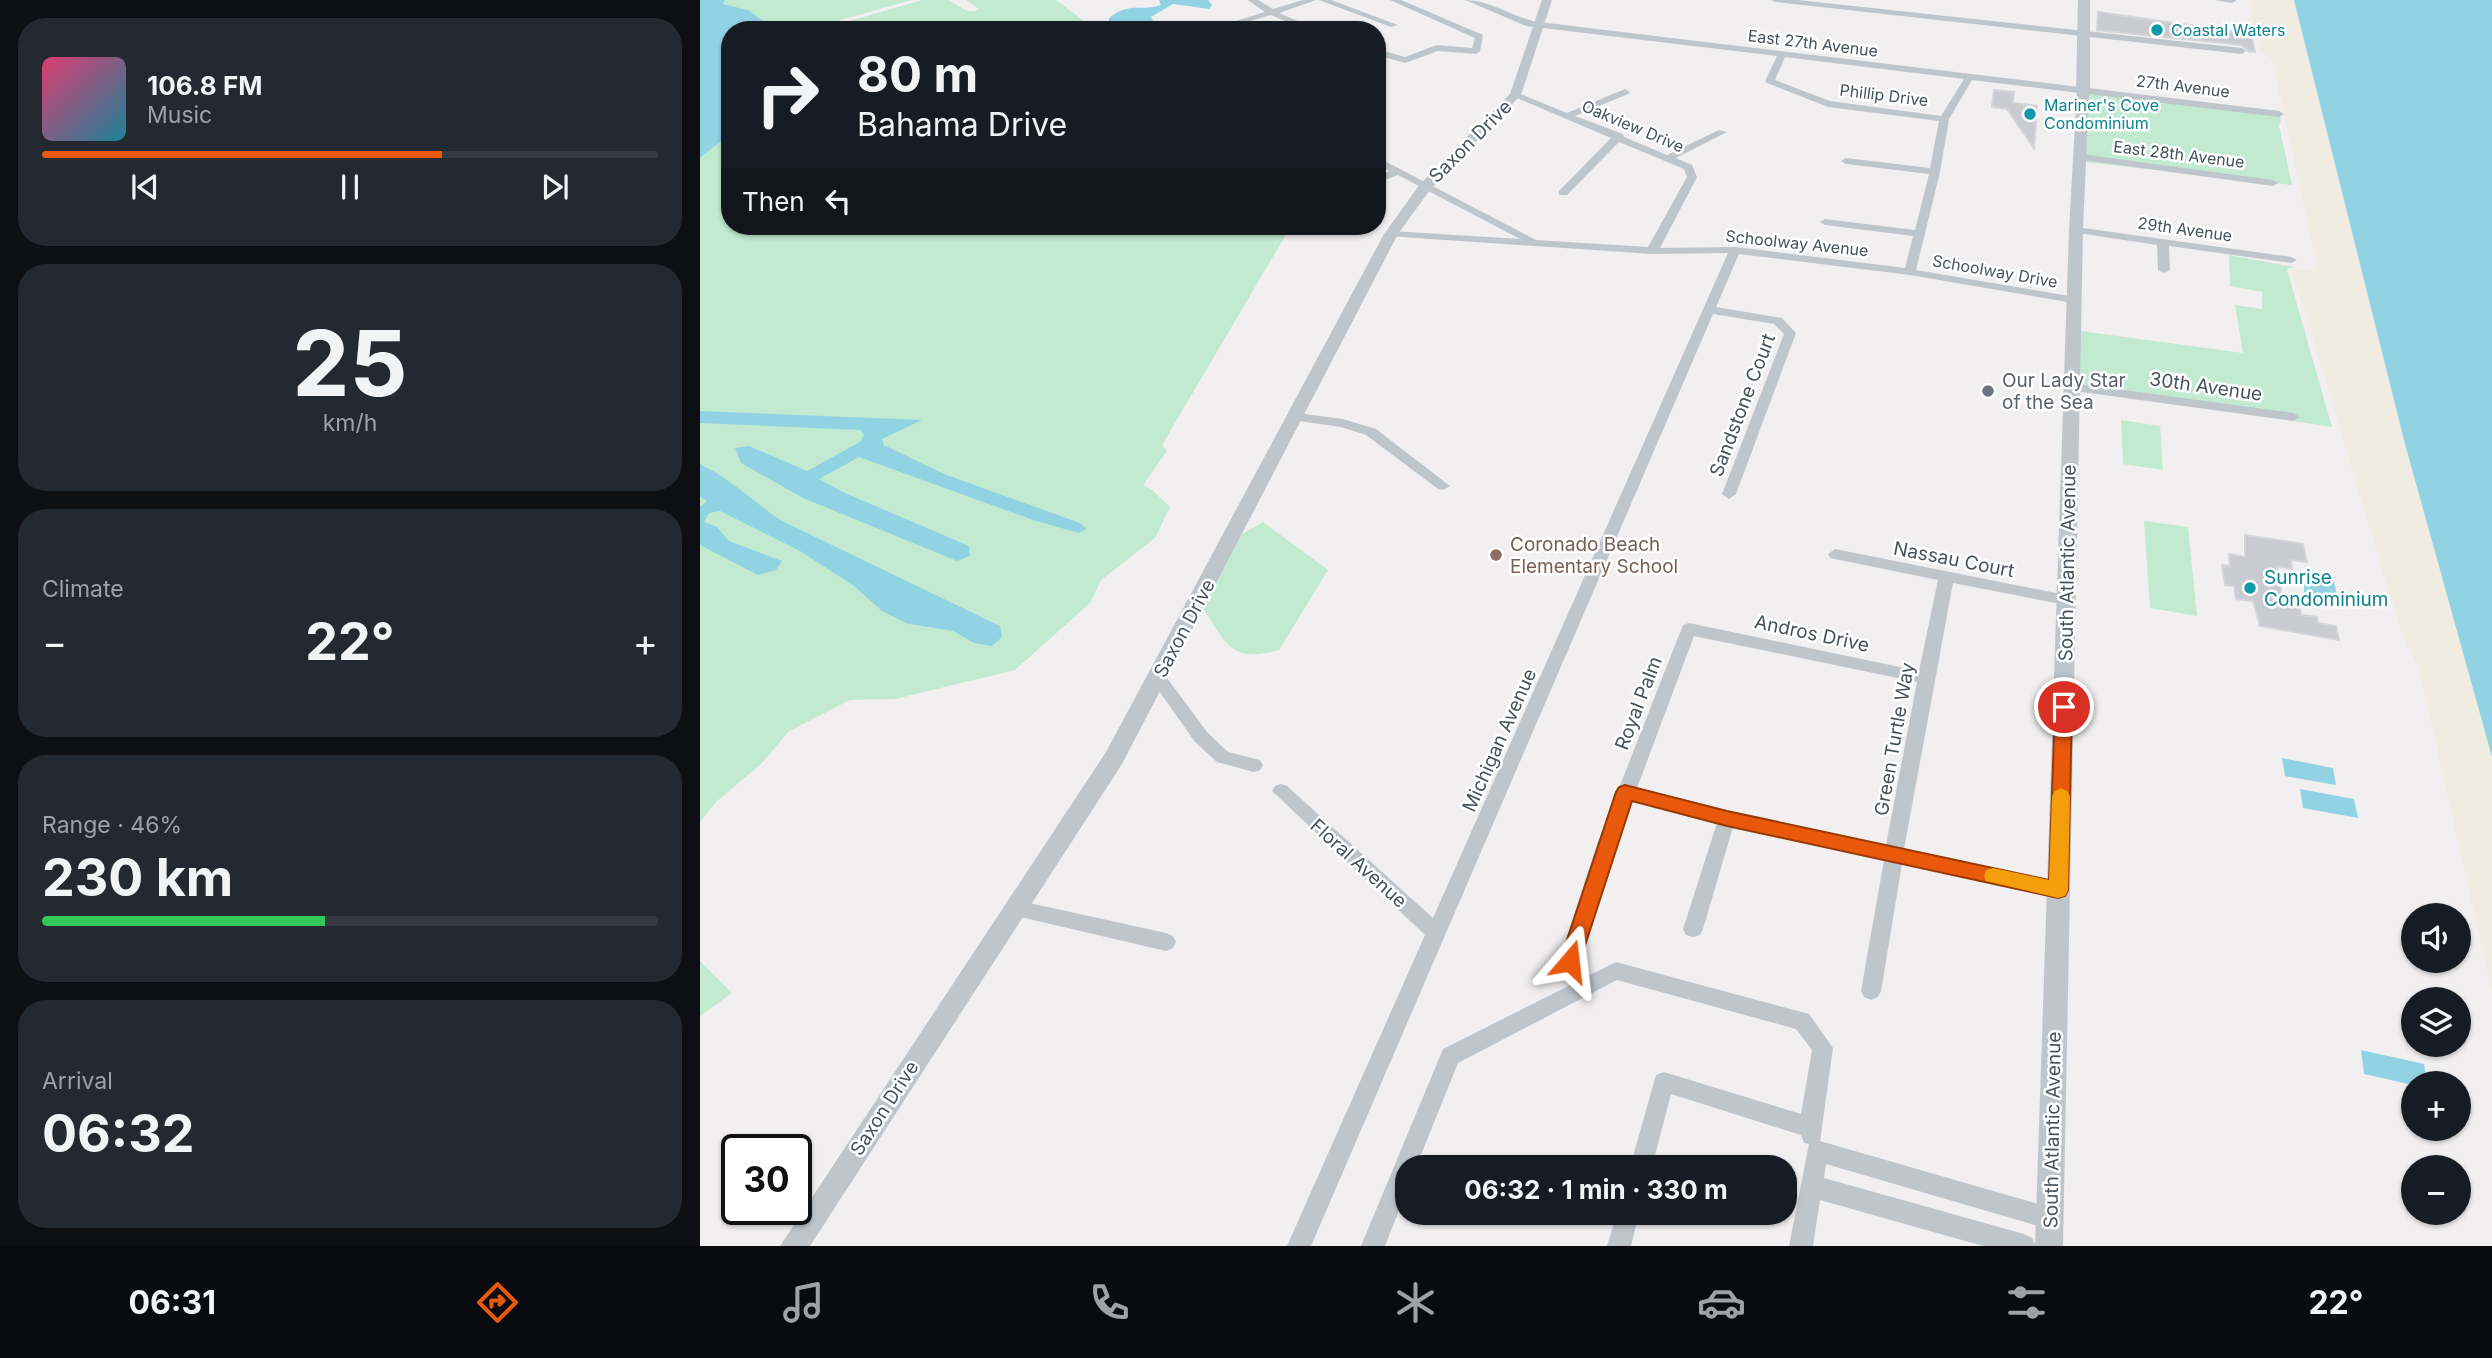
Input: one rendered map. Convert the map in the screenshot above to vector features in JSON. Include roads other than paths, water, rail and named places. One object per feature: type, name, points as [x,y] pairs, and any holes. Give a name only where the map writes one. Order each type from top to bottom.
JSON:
[{"type":"main road","points":[[2083,90],[2084,0]]},
{"type":"street","points":[[1252,0],[1270,12],[1292,21]]},
{"type":"street","points":[[1243,21],[1312,0]]},
{"type":"street","points":[[1323,0],[1385,21]]},
{"type":"street","points":[[1386,55],[1405,60],[1437,48],[1476,51],[1480,37],[1394,0]]},
{"type":"street","name":"East 27th Avenue","points":[[1469,0],[1526,23],[1539,25],[2083,90]]},
{"type":"street","name":"Saxon Drive","points":[[794,1246],[1114,758],[1297,417],[1391,233],[1425,187],[1515,95],[1547,0]]},
{"type":"street","points":[[1775,0],[2242,51]]},
{"type":"street","points":[[2218,0],[2232,1]]},
{"type":"street","points":[[1386,21],[1394,24]]},
{"type":"street","name":"Phillip Drive","points":[[1782,55],[1770,81],[1828,104],[1944,118]]},
{"type":"street","points":[[1910,272],[1935,172],[1944,118],[1969,78]]},
{"type":"street","name":"27th Avenue","points":[[2083,90],[2279,114]]},
{"type":"street","name":"South Atlantic Avenue","points":[[2049,1246],[2076,230],[2083,90]]},
{"type":"street","points":[[1570,116],[1626,92]]},
{"type":"street","name":"Oakview Drive","points":[[1515,95],[1619,136],[1688,167],[1692,177],[1652,251]]},
{"type":"street","points":[[1669,158],[1722,132]]},
{"type":"street","points":[[1563,193],[1619,136]]},
{"type":"street","name":"East 28th Avenue","points":[[2080,157],[2273,183]]},
{"type":"street","points":[[1846,161],[1935,172]]},
{"type":"street","points":[[1386,164],[1425,187],[1539,244]]},
{"type":"street","points":[[1386,176],[1398,170]]},
{"type":"street","points":[[1825,222],[1920,234]]},
{"type":"street","name":"29th Avenue","points":[[2076,230],[2291,260]]},
{"type":"street","name":"Schoolway Avenue","points":[[1391,233],[1652,251],[1735,250],[1910,272]]},
{"type":"street","points":[[2163,242],[2164,270]]},
{"type":"street","name":"Michigan Avenue","points":[[1299,1246],[1735,250]]},
{"type":"street","name":"Schoolway Drive","points":[[1910,272],[2075,301]]},
{"type":"street","name":"Sandstone Court","points":[[1709,310],[1777,321],[1790,333],[1729,494]]},
{"type":"street","name":"30th Avenue","points":[[2072,387],[2293,417]]},
{"type":"street","points":[[1297,417],[1343,423],[1371,432],[1443,486]]},
{"type":"street","name":"Nassau Court","points":[[1835,554],[2066,600]]},
{"type":"street","name":"Green Turtle Way","points":[[1871,991],[1925,678],[1946,578]]},
{"type":"street","name":"Andros Drive","points":[[1689,629],[1925,678]]},
{"type":"street","name":"Royal Palm","points":[[1570,961],[1625,792],[1689,629]]},
{"type":"street","points":[[1158,678],[1200,737],[1223,757],[1254,765]]},
{"type":"street","name":"Floral Avenue","points":[[1281,792],[1437,934]]},
{"type":"street","points":[[1625,792],[1727,818],[2058,890]]},
{"type":"street","points":[[1693,929],[1727,818]]},
{"type":"street","points":[[1016,908],[1166,942]]},
{"type":"street","points":[[1373,1246],[1450,1056],[1616,971],[1802,1021],[1823,1048],[1810,1127],[1817,1151],[1801,1246]]},
{"type":"street","points":[[1644,1155],[1664,1082],[1810,1127]]},
{"type":"street","points":[[1817,1151],[2049,1218]]},
{"type":"street","points":[[1811,1185],[2024,1246]]},
{"type":"street","points":[[1619,1246],[1625,1225]]},
{"type":"water","points":[[700,0],[725,0],[723,4],[748,10],[763,21],[721,21],[721,141],[700,158]]},
{"type":"water","points":[[1159,0],[1208,0],[1212,5],[1209,9],[1173,4],[1151,17],[1153,21],[1109,21],[1116,13],[1129,8],[1161,5]]},
{"type":"water","points":[[2294,0],[2492,0],[2492,757],[2405,444]]},
{"type":"water","points":[[700,411],[922,420],[882,439],[884,445],[944,474],[1080,523],[1087,529],[1079,533],[1033,520],[859,457],[819,479],[845,493],[969,546],[970,556],[957,561],[803,498],[741,463],[735,448],[749,446],[807,471],[860,442],[864,435],[860,430],[700,423]]},
{"type":"water","points":[[700,464],[731,483],[780,520],[1000,626],[1002,637],[992,646],[974,643],[953,631],[908,624],[882,611],[854,586],[800,551],[720,511],[709,513],[704,522],[717,527],[729,541],[782,561],[776,570],[758,575],[700,545],[700,507],[707,501],[700,497]]},
{"type":"water","points":[[2324,577],[2334,581],[2339,605],[2331,606],[2324,598],[2304,592],[2304,583],[2320,582]]},
{"type":"water","points":[[2282,758],[2333,768],[2336,785],[2285,776]]},
{"type":"water","points":[[2300,789],[2354,799],[2358,818],[2303,808]]},
{"type":"water","points":[[2361,1050],[2424,1064],[2425,1071],[2401,1071],[2401,1082],[2364,1074]]},
{"type":"place","name":"Coastal Waters","points":[[2157,30]]},
{"type":"place","name":"Mariner's Cove Condominium","points":[[2030,114]]},
{"type":"place","name":"Our Lady Star of the Sea","points":[[1988,391]]},
{"type":"place","name":"Coronado Beach Elementary School","points":[[1496,555]]},
{"type":"place","name":"Sunrise Condominium","points":[[2250,588]]}]
